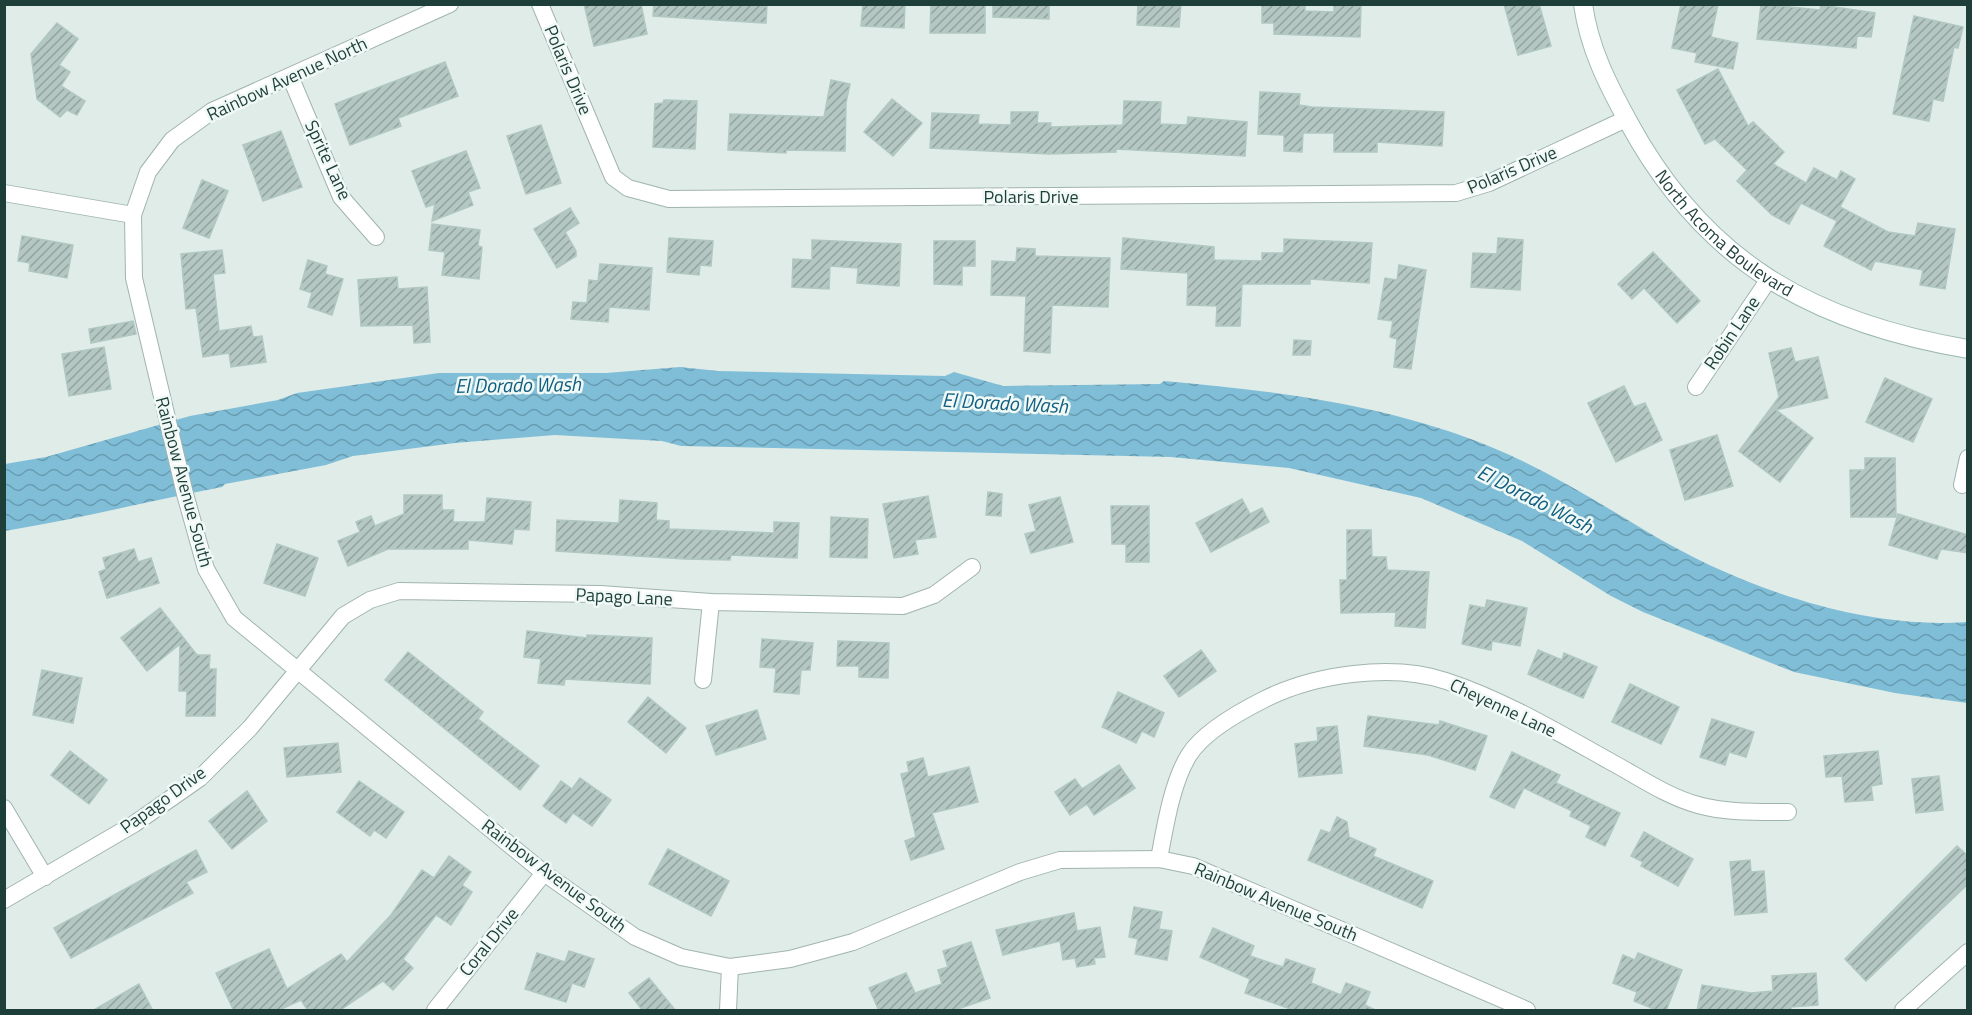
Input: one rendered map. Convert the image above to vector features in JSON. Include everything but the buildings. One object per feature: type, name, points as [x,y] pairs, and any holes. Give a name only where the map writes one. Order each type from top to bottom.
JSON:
[{"type":"main road","name":"North Acoma Boulevard","points":[[1583,4],[1595,54],[1609,87],[1645,153],[1697,219],[1730,251],[1769,279],[1853,322],[1913,340],[1968,349]]},
{"type":"street","name":"Rainbow Avenue North","points":[[133,215],[148,172],[171,140],[212,111],[450,4]]},
{"type":"street","name":"Polaris Drive","points":[[540,4],[613,177],[628,188],[669,199],[1456,193],[1489,183],[1626,119]]},
{"type":"street","name":"Sprite Lane","points":[[290,76],[341,197],[376,237]]},
{"type":"street","points":[[4,193],[133,215]]},
{"type":"street","name":"Rainbow Avenue South","points":[[133,215],[134,278],[180,475],[206,569],[234,618],[544,873],[635,937],[681,957],[730,967],[790,959],[853,942],[1020,872],[1060,860],[1159,859],[1193,866],[1506,1006],[1527,1011]]},
{"type":"street","name":"Robin Lane","points":[[1696,387],[1769,279]]},
{"type":"street","points":[[1962,485],[1968,458]]},
{"type":"street","name":"Papago Lane","points":[[299,672],[343,616],[370,600],[399,591],[600,594],[711,602],[903,606],[934,595],[972,567]]},
{"type":"street","points":[[703,680],[711,602]]},
{"type":"street","name":"Papago Drive","points":[[4,900],[134,824],[200,778],[250,728],[299,672]]},
{"type":"street","name":"Cheyenne Lane","points":[[1159,859],[1168,808],[1189,754],[1220,725],[1251,706],[1287,688],[1336,676],[1402,672],[1445,681],[1494,701],[1697,805],[1737,812],[1788,812]]},
{"type":"street","points":[[4,808],[45,877]]},
{"type":"street","name":"Coral Drive","points":[[435,1011],[544,873]]},
{"type":"street","points":[[1903,1011],[1968,952]]},
{"type":"street","points":[[728,1011],[730,967]]},
{"type":"water","name":"El Dorado Wash","points":[[680,367],[718,371],[945,376],[954,372],[1003,386],[1160,384],[1164,381],[1289,395],[1411,420],[1491,447],[1531,465],[1682,551],[1759,586],[1842,611],[1885,619],[1926,623],[1967,622],[1967,703],[1895,693],[1794,672],[1643,612],[1611,596],[1522,541],[1421,498],[1289,468],[1171,457],[681,446],[662,441],[555,435],[455,443],[353,456],[326,465],[5,531],[5,464],[46,457],[190,416],[278,400],[297,393],[439,373],[606,373]]}]
